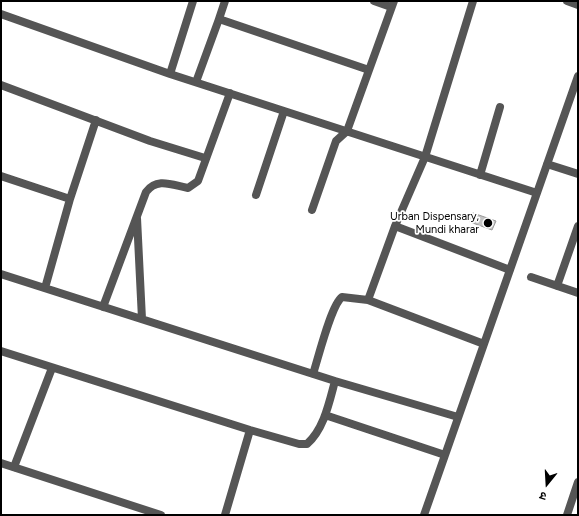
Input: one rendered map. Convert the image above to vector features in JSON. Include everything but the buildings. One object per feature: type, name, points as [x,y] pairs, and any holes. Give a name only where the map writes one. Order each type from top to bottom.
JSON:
[{"type":"street","points":[[196,82],[225,1]]},
{"type":"street","points":[[312,210],[336,141],[347,132],[392,4],[374,1]]},
{"type":"street","points":[[368,300],[395,226],[425,157],[473,1]]},
{"type":"street","points":[[567,1],[578,4]]},
{"type":"street","points":[[170,74],[191,2]]},
{"type":"street","points":[[1,14],[170,74],[537,193]]},
{"type":"street","points":[[219,19],[369,70]]},
{"type":"street","points":[[424,515],[577,80]]},
{"type":"street","points":[[1,85],[96,120],[150,142],[205,158]]},
{"type":"street","points":[[103,306],[146,192],[151,186],[157,183],[188,188],[198,181],[205,158],[230,93]]},
{"type":"street","points":[[480,175],[500,107]]},
{"type":"street","points":[[256,195],[284,111]]},
{"type":"street","points":[[45,288],[70,199],[96,120]]},
{"type":"street","points":[[547,164],[578,174]]},
{"type":"street","points":[[1,176],[70,199]]},
{"type":"street","points":[[137,215],[142,319]]},
{"type":"street","points":[[395,226],[510,270]]},
{"type":"street","points":[[557,286],[578,226]]},
{"type":"street","points":[[1,274],[335,381],[458,417]]},
{"type":"street","points":[[531,277],[578,293]]},
{"type":"street","points":[[313,374],[339,300],[348,296],[368,300],[484,344]]},
{"type":"street","points":[[1,351],[298,444],[307,444],[314,438],[325,415],[335,381]]},
{"type":"street","points":[[14,467],[52,368]]},
{"type":"street","points":[[325,415],[445,455]]},
{"type":"street","points":[[225,515],[250,430]]},
{"type":"street","points":[[1,463],[161,515]]},
{"type":"street","points":[[567,515],[578,482]]},
{"type":"place","name":"Urban Dispensary, Mundi kharar","points":[[488,223]]}]
